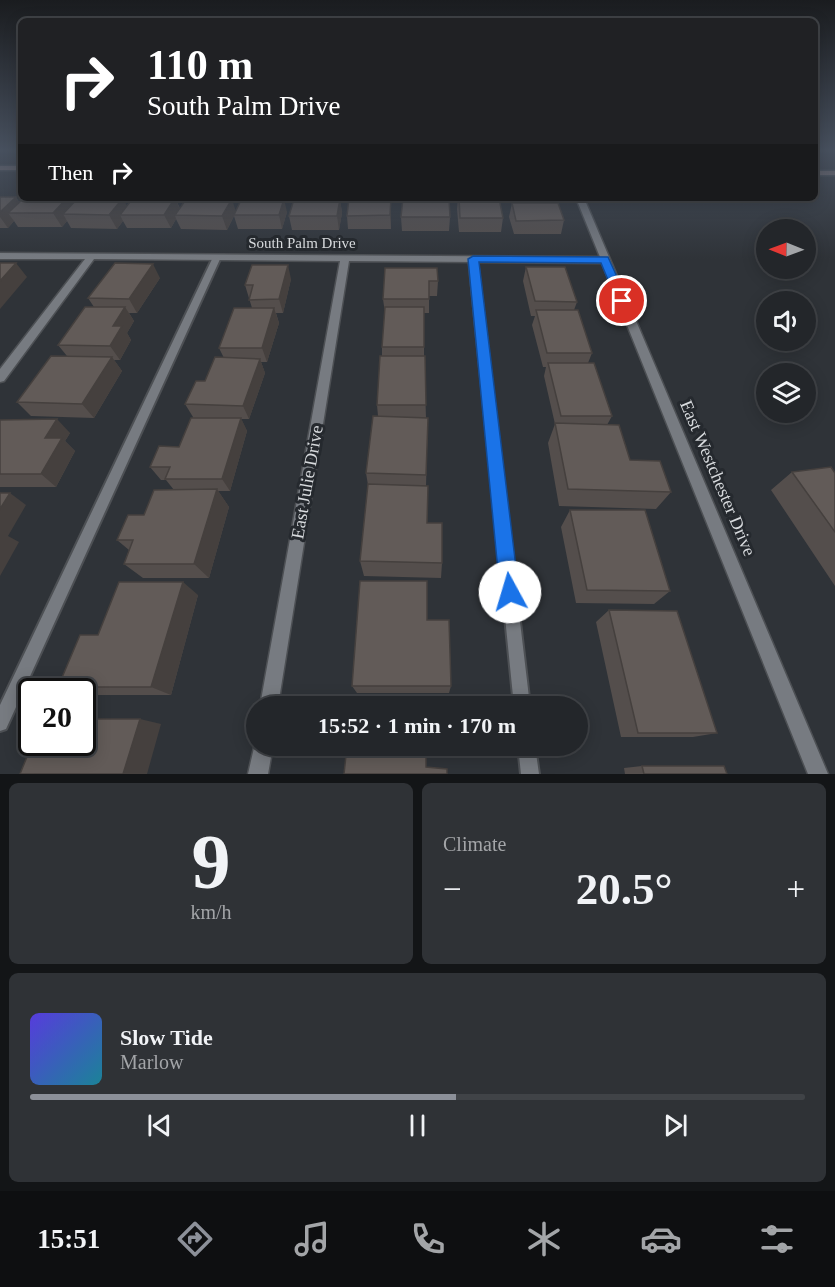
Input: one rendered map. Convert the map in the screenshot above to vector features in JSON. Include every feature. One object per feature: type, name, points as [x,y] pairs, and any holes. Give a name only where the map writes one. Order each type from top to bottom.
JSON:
[{"type":"street","name":"East Westchester Drive","points":[[581,201],[818,774]]},
{"type":"street","name":"South Palm Drive","points":[[0,256],[604,260]]},
{"type":"street","points":[[0,378],[92,256]]},
{"type":"street","name":"East Julie Drive","points":[[271,696],[345,258]]},
{"type":"street","points":[[258,774],[261,756]]},
{"type":"lane","points":[[0,723],[217,257]]},
{"type":"lane","points":[[473,259],[521,696]]},
{"type":"lane","points":[[528,756],[530,774]]},
{"type":"building","points":[[0,197],[16,197],[0,212]]},
{"type":"building","points":[[21,201],[64,201],[53,213],[8,213]]},
{"type":"building","points":[[75,201],[121,201],[109,215],[63,214]]},
{"type":"building","points":[[131,201],[173,201],[164,215],[120,215]]},
{"type":"building","points":[[185,201],[231,201],[222,216],[175,215]]},
{"type":"building","points":[[241,201],[283,201],[279,215],[234,215]]},
{"type":"building","points":[[293,201],[340,201],[337,216],[289,216]]},
{"type":"building","points":[[349,201],[391,201],[390,215],[347,216]]},
{"type":"building","points":[[403,201],[449,201],[450,217],[401,217]]},
{"type":"building","points":[[459,201],[500,201],[503,218],[460,218]]},
{"type":"building","points":[[512,203],[558,203],[564,220],[516,221]]},
{"type":"building","points":[[0,263],[16,263],[0,281]]},
{"type":"building","points":[[115,263],[153,264],[129,299],[88,298]]},
{"type":"building","points":[[252,265],[288,265],[279,299],[249,300],[253,285],[245,285]]},
{"type":"building","points":[[526,267],[565,267],[577,302],[535,301]]},
{"type":"building","points":[[385,268],[437,268],[438,281],[429,281],[429,299],[383,299]]},
{"type":"building","points":[[85,307],[125,307],[113,326],[122,326],[110,346],[58,345]]},
{"type":"building","points":[[385,307],[424,307],[424,347],[382,347]]},
{"type":"building","points":[[234,308],[274,308],[262,348],[219,348]]},
{"type":"building","points":[[536,310],[578,310],[592,353],[547,353]]},
{"type":"building","points":[[51,356],[112,357],[82,404],[17,402]]},
{"type":"building","points":[[380,356],[425,356],[426,405],[377,405]]},
{"type":"building","points":[[215,357],[260,359],[243,406],[185,404],[196,381],[205,381]]},
{"type":"building","points":[[548,363],[594,363],[612,416],[561,416]]},
{"type":"building","points":[[373,416],[428,418],[426,475],[366,473]]},
{"type":"building","points":[[191,418],[241,418],[222,479],[165,479],[170,467],[150,467],[159,446],[179,447]]},
{"type":"building","points":[[57,419],[45,438],[62,438],[41,474],[0,474],[0,420]]},
{"type":"building","points":[[555,423],[619,425],[630,460],[660,461],[671,492],[568,489]]},
{"type":"building","points":[[831,467],[835,473],[835,532],[792,472]]},
{"type":"building","points":[[368,484],[428,486],[427,523],[442,523],[442,563],[360,561]]},
{"type":"building","points":[[217,489],[194,564],[124,564],[133,540],[117,540],[128,515],[144,515],[154,490]]},
{"type":"building","points":[[0,493],[10,493],[0,509]]},
{"type":"building","points":[[570,510],[645,510],[670,591],[587,590]]},
{"type":"building","points":[[360,581],[427,581],[427,620],[449,620],[451,686],[352,686]]},
{"type":"building","points":[[119,582],[183,582],[151,687],[96,687],[96,678],[62,678],[80,635],[98,635]]},
{"type":"building","points":[[609,610],[677,611],[717,733],[638,733]]},
{"type":"building","points":[[96,719],[140,719],[123,774],[20,774],[27,756],[96,756]]},
{"type":"building","points":[[346,756],[426,756],[426,767],[447,769],[447,774],[344,774]]},
{"type":"building","points":[[642,766],[724,766],[727,774],[644,774]]},
{"type":"route","points":[[510,592],[473,259],[604,260],[622,301]]}]
